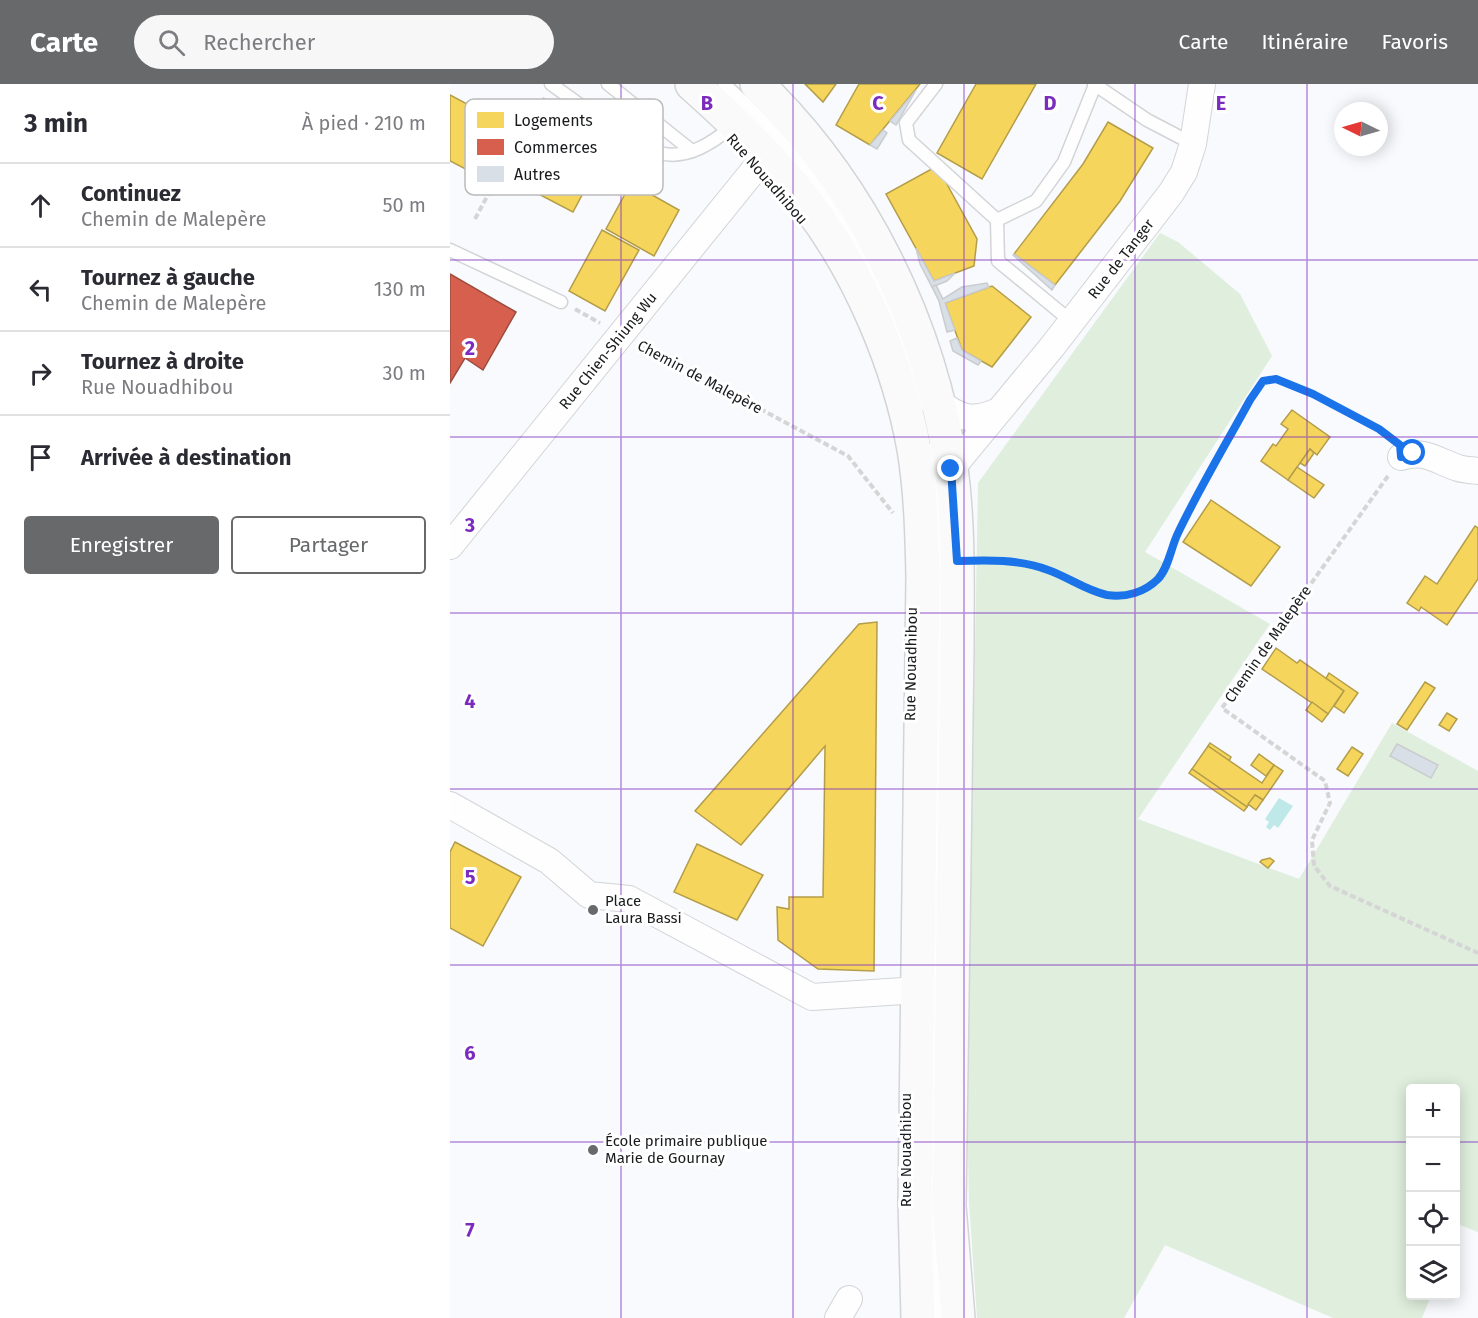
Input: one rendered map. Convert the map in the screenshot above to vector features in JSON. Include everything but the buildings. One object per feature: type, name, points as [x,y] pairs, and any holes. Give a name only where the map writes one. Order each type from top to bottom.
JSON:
[{"type":"street","name":"Rue Nouadhibou","points":[[692,84],[748,106],[776,102],[812,144],[860,214],[884,256],[915,327],[930,408],[951,469],[957,561],[949,1206],[958,1318]]},
{"type":"street","name":"Rue de Tanger","points":[[951,469],[1072,322],[1171,194],[1184,172],[1193,144],[1202,84]]},
{"type":"street","name":"Rue Nouadhibou","points":[[748,106],[769,159],[808,206],[852,275],[888,355],[914,450],[923,576],[915,1201],[918,1318]]},
{"type":"street","name":"Rue Chien-Shiung Wu","points":[[450,546],[758,165],[769,159]]},
{"type":"street","points":[[930,408],[959,417],[985,417],[996,412]]},
{"type":"street","points":[[1401,457],[1413,453],[1423,454],[1460,469],[1478,471]]},
{"type":"street","points":[[450,806],[549,861],[589,895],[629,899],[812,997],[918,990]]},
{"type":"lane","points":[[551,84],[572,99]]},
{"type":"lane","points":[[608,84],[627,99]]},
{"type":"lane","name":"Rue Nouadhibou","points":[[724,84],[748,106]]},
{"type":"lane","points":[[936,84],[906,123],[909,140],[998,219],[998,261],[1072,322]]},
{"type":"lane","points":[[998,219],[1036,201],[1064,162],[1095,85],[1147,120],[1193,144]]},
{"type":"lane","points":[[663,153],[681,154],[715,140],[748,106]]},
{"type":"lane","points":[[663,128],[692,151]]},
{"type":"lane","points":[[450,250],[561,302]]},
{"type":"lane","name":"Rue Nouadhibou","points":[[928,435],[937,507],[941,585],[932,1198],[940,1318]]},
{"type":"path","points":[[476,219],[489,195]]},
{"type":"path","name":"Chemin de Malepère","points":[[561,302],[848,456],[911,535],[922,540]]},
{"type":"path","points":[[957,561],[1006,561],[1031,565],[1106,595],[1131,595],[1141,590],[1159,577],[1177,534],[1250,400],[1263,381],[1276,379],[1288,383],[1379,429],[1400,445],[1401,457]]},
{"type":"path","name":"Chemin de Malepère","points":[[1401,457],[1222,708],[1325,781],[1330,803],[1312,840],[1314,866],[1330,886],[1478,953]]},
{"type":"green space","points":[[1160,233],[1178,242],[1240,294],[1272,356],[1145,552],[1270,624],[1138,819],[1299,879],[1392,723],[1478,771],[1478,1232],[1460,1225],[1460,1084],[1406,1084],[1406,1300],[1429,1300],[1422,1318],[1333,1318],[1165,1245],[1124,1318],[977,1318],[969,1202],[967,1100],[978,483]]},
{"type":"water","points":[[1279,798],[1293,806],[1278,828],[1274,825],[1270,830],[1266,827],[1269,822],[1265,819]]},
{"type":"place","name":"Place Laura Bassi","points":[[593,910]]},
{"type":"place","name":"École primaire publique Marie de Gournay","points":[[593,1150]]},
{"type":"route","points":[[951,469],[957,561],[1006,561],[1031,565],[1106,595],[1119,596],[1131,595],[1150,585],[1159,577],[1177,534],[1250,400],[1263,381],[1276,379],[1313,394],[1379,429],[1400,445],[1401,457],[1413,453]]}]
